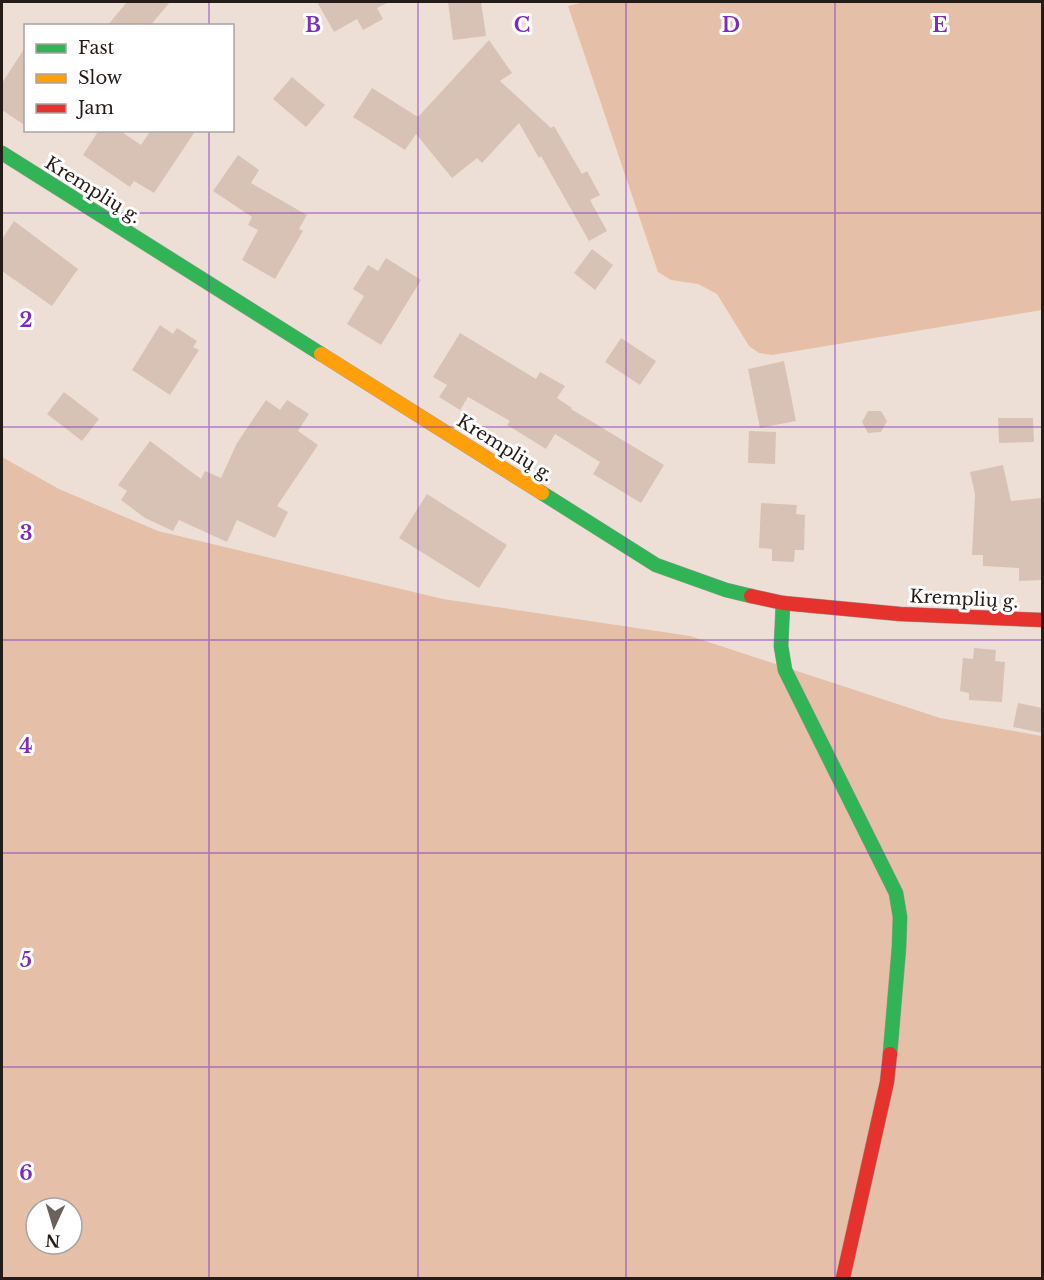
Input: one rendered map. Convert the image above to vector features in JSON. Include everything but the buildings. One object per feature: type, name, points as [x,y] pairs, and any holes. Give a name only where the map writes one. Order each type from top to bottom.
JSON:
[{"type":"street","name":"Kremplių g.","points":[[2,153],[657,565],[726,590],[783,603],[900,614],[1042,620]]},
{"type":"street","points":[[783,603],[781,646],[785,670],[896,893],[900,917],[887,1082],[843,1278]]},
{"type":"shaded area","points":[[584,2],[1042,2],[1042,310],[772,355],[759,353],[749,346],[717,294],[698,284],[671,280],[658,272],[568,6]]},
{"type":"shaded area","points":[[2,457],[59,489],[158,531],[443,599],[690,636],[940,718],[1042,736],[1042,1278],[2,1278]]},
{"type":"traffic: fast","points":[[2,153],[321,354]]},
{"type":"traffic: fast","points":[[542,493],[656,565],[726,590],[751,596]]},
{"type":"traffic: fast","points":[[783,603],[781,646],[785,670],[896,893],[900,917],[899,947],[890,1054]]},
{"type":"traffic: slow","points":[[321,354],[542,493]]},
{"type":"traffic: jam","points":[[751,596],[783,603],[900,614],[1042,620]]},
{"type":"traffic: jam","points":[[843,1278],[887,1082],[890,1054]]}]
